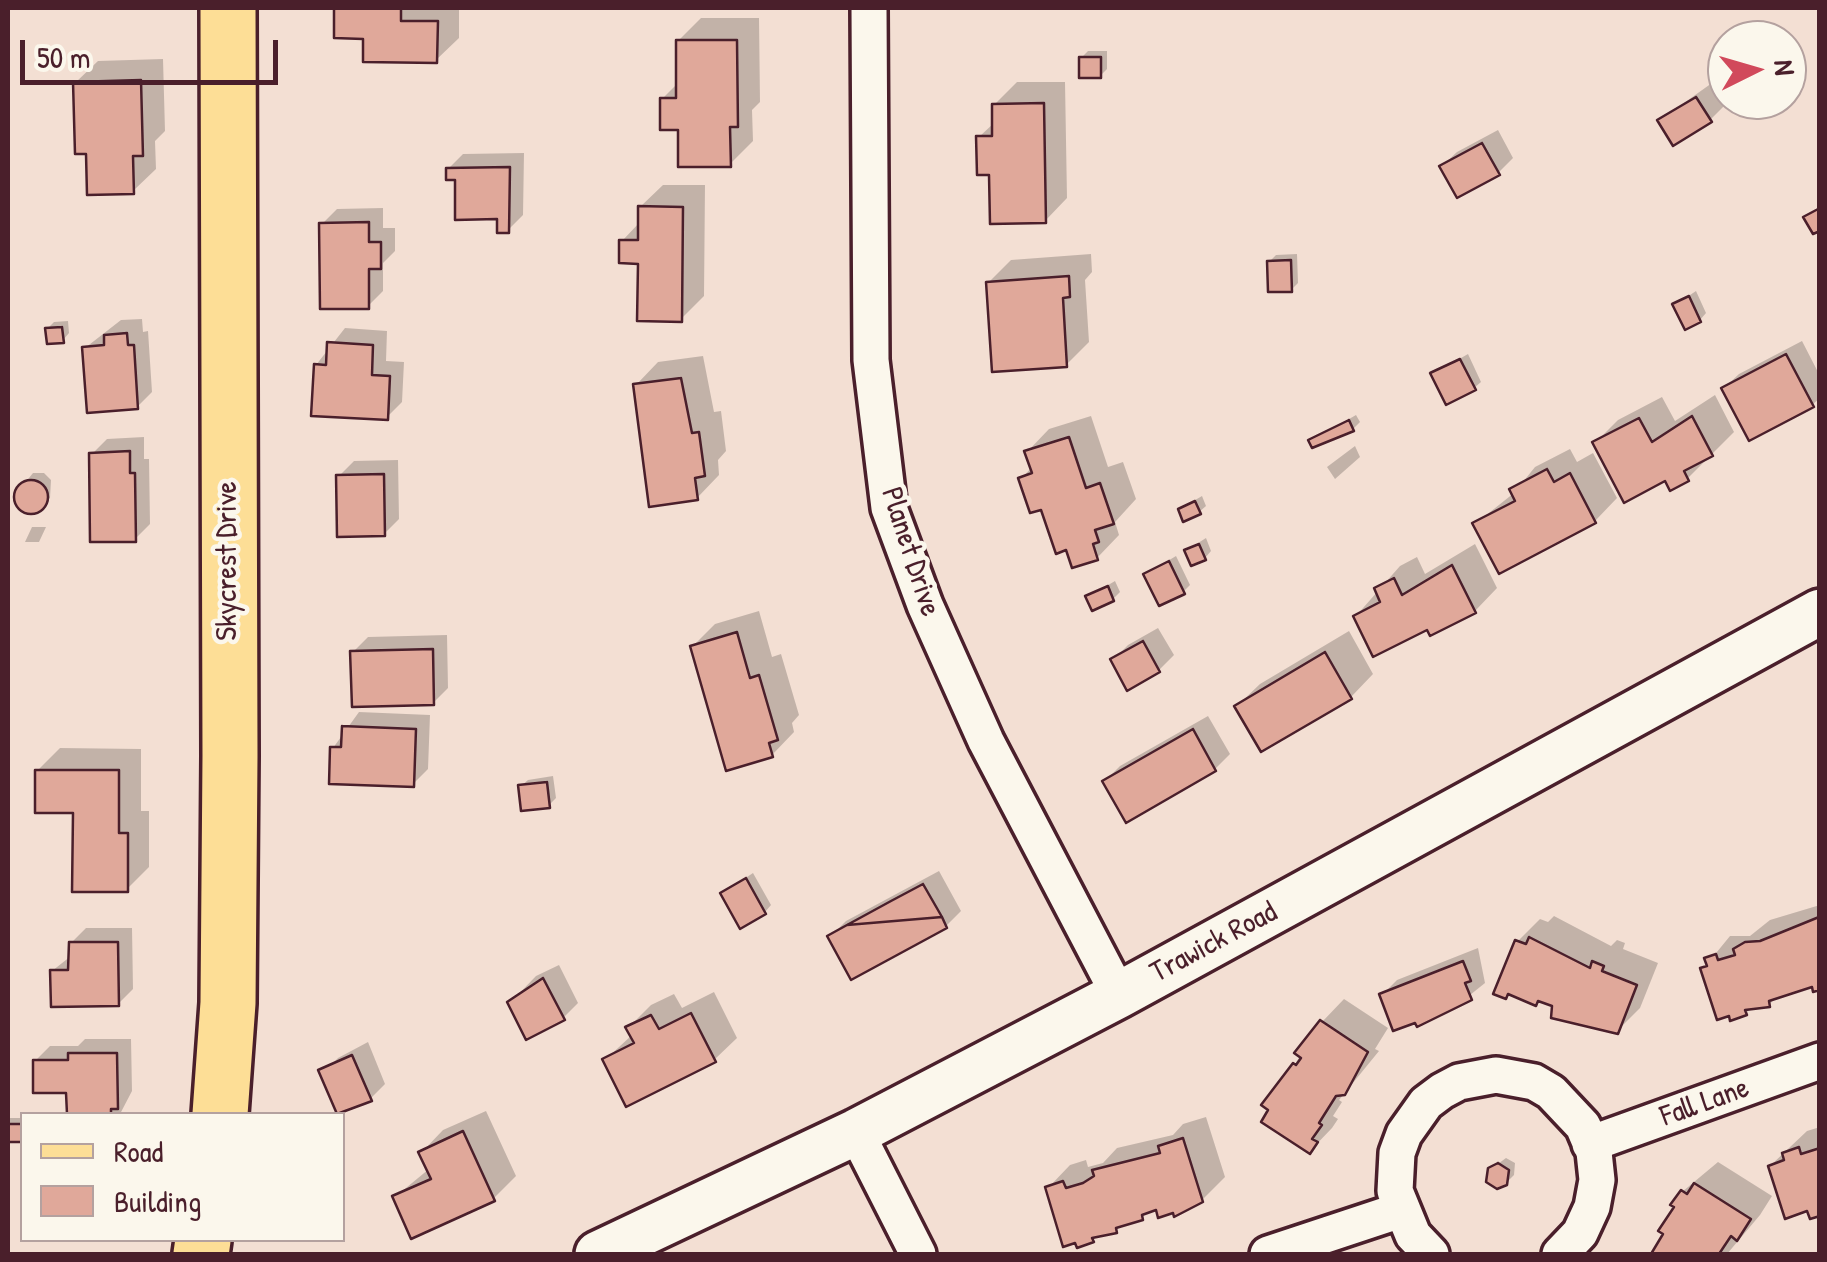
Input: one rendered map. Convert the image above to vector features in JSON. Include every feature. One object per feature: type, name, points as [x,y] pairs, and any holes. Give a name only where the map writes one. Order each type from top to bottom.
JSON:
[{"type":"main road","name":"Skycrest Drive","points":[[220,1112],[227,1037],[230,851],[228,8]]},
{"type":"street","name":"Planet Drive","points":[[868,8],[872,360],[890,508],[925,605],[986,741],[1119,994]]},
{"type":"street","name":"Trawick Road","points":[[598,1254],[856,1132],[1119,994],[1820,612]]},
{"type":"street","name":"Fall Lane","points":[[1590,1144],[1820,1061]]},
{"type":"street","points":[[1431,1254],[1413,1234],[1400,1210],[1395,1172],[1404,1134],[1426,1102],[1458,1082],[1496,1075],[1534,1082],[1566,1104],[1590,1144],[1597,1180],[1592,1207],[1580,1232],[1560,1254]]},
{"type":"street","points":[[856,1132],[918,1254]]},
{"type":"street","points":[[1268,1254],[1400,1210]]},
{"type":"building","points":[[334,8],[401,8],[401,21],[438,21],[437,63],[363,62],[363,39],[334,38]]},
{"type":"building","points":[[676,40],[737,40],[738,127],[730,127],[731,167],[678,167],[678,130],[660,130],[660,98],[676,98]]},
{"type":"building","points":[[1079,57],[1101,57],[1101,78],[1079,78]]},
{"type":"building","points":[[141,80],[143,156],[133,156],[134,194],[87,195],[86,154],[75,154],[73,82]]},
{"type":"building","points":[[1696,97],[1707,120],[1712,122],[1673,146],[1657,120]]},
{"type":"building","points":[[1044,103],[1046,223],[990,224],[989,175],[977,175],[976,136],[992,136],[992,104]]},
{"type":"building","points":[[1482,143],[1500,175],[1457,198],[1439,166]]},
{"type":"building","points":[[510,167],[509,233],[497,233],[497,219],[455,220],[455,180],[446,180],[446,168]]},
{"type":"building","points":[[638,206],[683,207],[682,322],[637,321],[638,264],[619,263],[619,240],[638,240]]},
{"type":"building","points":[[1820,208],[1820,231],[1813,234],[1803,217]]},
{"type":"building","points":[[369,222],[369,242],[381,242],[381,269],[369,269],[369,309],[320,309],[319,223]]},
{"type":"building","points":[[1291,260],[1292,292],[1268,292],[1267,261]]},
{"type":"building","points":[[1069,276],[1070,297],[1063,298],[1067,367],[992,372],[986,282]]},
{"type":"building","points":[[1689,296],[1701,322],[1685,330],[1672,304]]},
{"type":"building","points":[[62,327],[64,343],[47,344],[45,328]]},
{"type":"building","points":[[127,333],[128,345],[134,345],[138,409],[87,413],[82,347],[104,345],[104,335]]},
{"type":"building","points":[[327,342],[373,345],[372,375],[390,376],[388,420],[311,416],[314,364],[326,365]]},
{"type":"building","points":[[1786,354],[1814,407],[1749,441],[1721,388]]},
{"type":"building","points":[[1460,359],[1476,390],[1446,405],[1430,373]]},
{"type":"building","points":[[681,378],[692,433],[699,432],[705,476],[695,478],[698,500],[649,507],[633,384]]},
{"type":"building","points":[[1692,416],[1713,456],[1684,471],[1689,481],[1670,491],[1665,481],[1624,503],[1592,442],[1639,418],[1652,442]]},
{"type":"building","points":[[1349,420],[1354,431],[1312,448],[1308,440]]},
{"type":"building","points":[[1069,437],[1086,488],[1100,483],[1114,524],[1095,530],[1099,542],[1093,544],[1098,560],[1072,568],[1066,550],[1056,554],[1041,510],[1030,513],[1018,478],[1032,473],[1024,451]]},
{"type":"building","points":[[130,451],[130,473],[135,473],[136,542],[90,542],[89,453]]},
{"type":"building","points":[[1547,469],[1554,482],[1570,473],[1596,523],[1499,574],[1472,523],[1515,501],[1509,489]]},
{"type":"building","points":[[384,474],[385,536],[337,537],[336,475]]},
{"type":"building","points":[[31,480],[43,485],[48,497],[43,509],[31,514],[19,509],[14,497],[19,485]]},
{"type":"building","points":[[1195,501],[1201,514],[1183,522],[1178,509]]},
{"type":"building","points":[[1199,544],[1206,560],[1191,566],[1184,550]]},
{"type":"building","points":[[1169,561],[1185,594],[1159,606],[1143,574]]},
{"type":"building","points":[[1452,565],[1476,613],[1430,636],[1427,630],[1373,657],[1353,616],[1380,602],[1374,588],[1394,578],[1402,595]]},
{"type":"building","points":[[1108,586],[1114,601],[1092,611],[1085,596]]},
{"type":"building","points":[[737,632],[750,678],[759,675],[778,740],[769,743],[773,757],[726,771],[690,646]]},
{"type":"building","points":[[1143,641],[1160,672],[1127,691],[1110,659]]},
{"type":"building","points":[[433,649],[434,705],[352,707],[350,651]]},
{"type":"building","points":[[1325,652],[1352,699],[1261,752],[1234,706]]},
{"type":"building","points":[[342,726],[416,729],[414,787],[329,784],[330,747],[341,747]]},
{"type":"building","points":[[1193,729],[1216,771],[1126,823],[1102,781]]},
{"type":"building","points":[[35,770],[119,770],[119,833],[128,833],[128,892],[72,892],[73,813],[35,813]]},
{"type":"building","points":[[547,782],[550,808],[521,811],[518,785]]},
{"type":"building","points":[[746,878],[766,914],[740,929],[720,893]]},
{"type":"building","points":[[923,884],[942,917],[847,925],[891,901]]},
{"type":"building","points":[[942,917],[947,928],[851,980],[827,936],[847,925]]},
{"type":"building","points":[[1819,917],[1820,990],[1813,992],[1812,987],[1769,1001],[1770,1007],[1745,1010],[1747,1015],[1730,1021],[1729,1016],[1717,1020],[1700,968],[1707,966],[1704,958],[1716,954],[1718,960],[1735,955],[1733,949],[1745,942],[1760,941]]},
{"type":"building","points":[[1529,937],[1590,968],[1592,961],[1604,966],[1602,971],[1637,985],[1618,1034],[1551,1018],[1552,1006],[1538,1001],[1536,1006],[1508,994],[1506,999],[1493,994],[1515,940],[1526,944]]},
{"type":"building","points":[[69,942],[118,942],[119,1006],[51,1007],[50,970],[68,970]]},
{"type":"building","points":[[1463,961],[1471,981],[1465,983],[1472,1000],[1417,1027],[1415,1023],[1393,1031],[1379,994]]},
{"type":"building","points":[[543,978],[565,1020],[526,1040],[507,1002]]},
{"type":"building","points":[[691,1013],[716,1062],[626,1107],[602,1059],[634,1043],[625,1027],[651,1015],[659,1029]]},
{"type":"building","points":[[1320,1020],[1368,1052],[1345,1095],[1336,1096],[1319,1123],[1322,1125],[1312,1139],[1318,1142],[1310,1154],[1261,1122],[1268,1110],[1261,1105],[1301,1058],[1294,1053]]},
{"type":"building","points":[[68,1053],[117,1053],[118,1109],[67,1112],[66,1093],[33,1093],[33,1060],[68,1060]]},
{"type":"building","points":[[352,1055],[372,1101],[336,1112],[318,1070]]},
{"type":"building","points":[[8,1124],[20,1124],[20,1142],[8,1142]]},
{"type":"building","points":[[463,1131],[495,1201],[411,1239],[392,1196],[431,1179],[418,1152]]},
{"type":"building","points":[[1183,1138],[1203,1202],[1174,1217],[1173,1213],[1158,1218],[1156,1210],[1142,1215],[1143,1220],[1116,1228],[1117,1233],[1092,1238],[1094,1242],[1077,1248],[1075,1243],[1063,1247],[1045,1187],[1063,1181],[1066,1188],[1083,1183],[1094,1176],[1092,1170],[1160,1153],[1158,1146]]},
{"type":"building","points":[[1799,1147],[1801,1154],[1820,1148],[1820,1216],[1810,1219],[1807,1211],[1785,1219],[1768,1166],[1784,1160],[1782,1153]]},
{"type":"building","points":[[1498,1163],[1509,1170],[1507,1185],[1497,1189],[1486,1182],[1488,1168]]},
{"type":"building","points":[[1694,1183],[1751,1219],[1737,1241],[1731,1236],[1719,1254],[1651,1254],[1663,1234],[1658,1231],[1674,1207],[1670,1205],[1681,1190],[1687,1194]]}]
